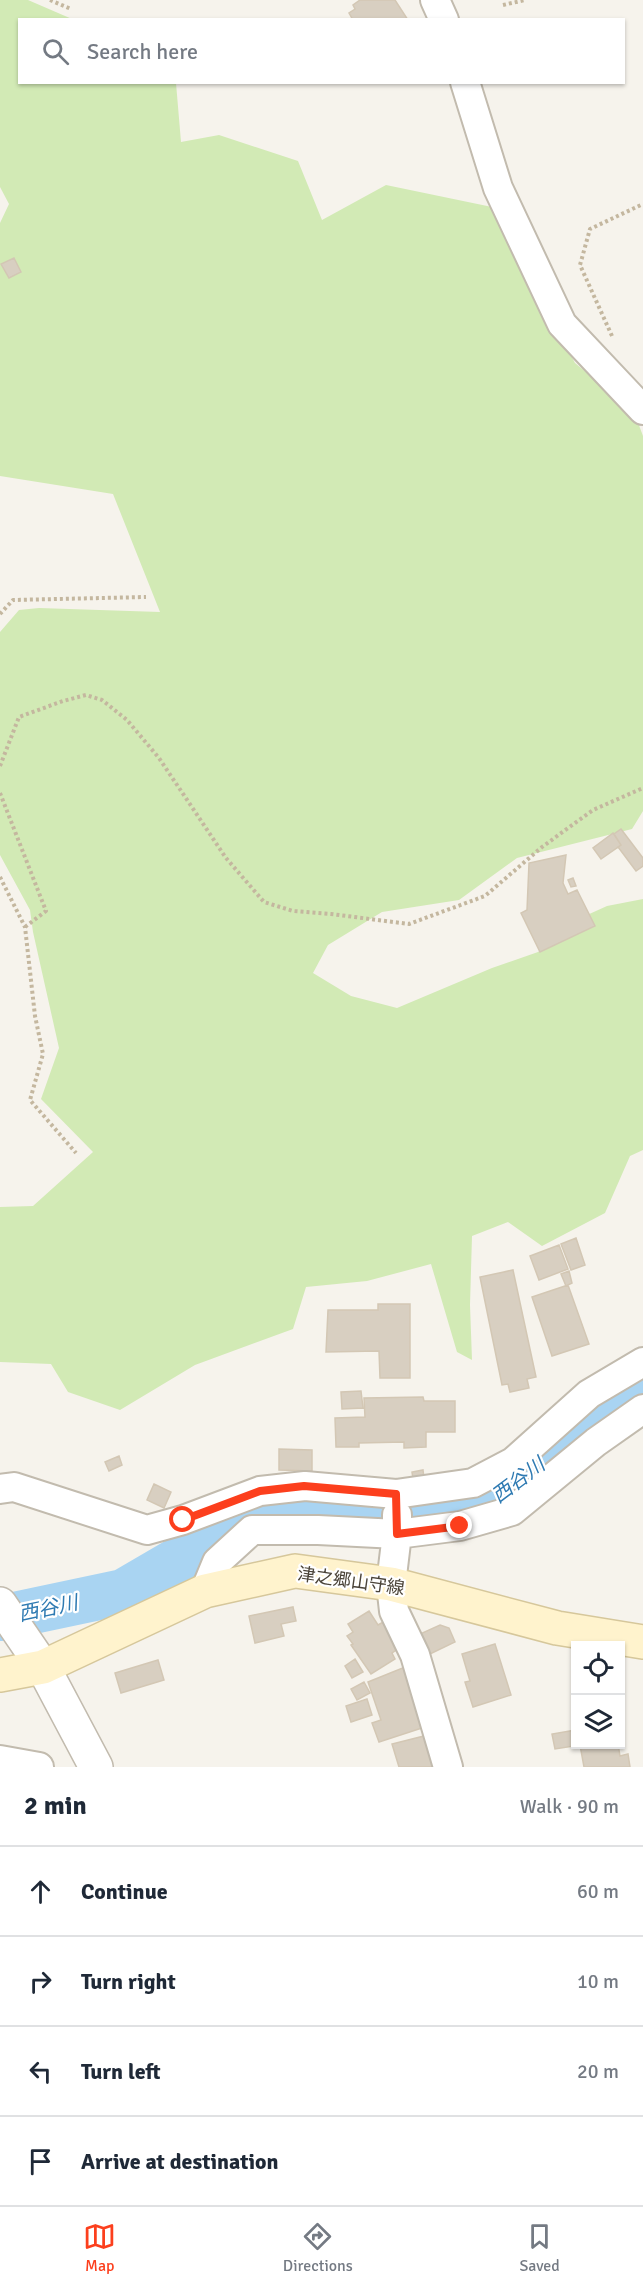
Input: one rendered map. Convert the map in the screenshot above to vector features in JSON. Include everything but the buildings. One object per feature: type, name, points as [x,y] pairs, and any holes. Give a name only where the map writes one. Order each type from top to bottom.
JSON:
[{"type":"main road","name":"津之郷山守線","points":[[0,1675],[43,1667],[205,1591],[296,1571],[391,1584],[557,1628],[643,1642]]},
{"type":"street","points":[[435,0],[443,18]]},
{"type":"street","points":[[466,84],[498,188],[562,324],[643,410]]},
{"type":"street","points":[[0,1489],[14,1487],[147,1530],[183,1520],[260,1491],[304,1486],[396,1494],[473,1483],[513,1462],[589,1394],[643,1362]]},
{"type":"street","points":[[205,1591],[217,1563],[252,1530],[318,1530],[397,1534],[460,1526],[512,1511],[596,1442],[643,1409]]},
{"type":"street","points":[[568,1414],[596,1442]]},
{"type":"street","points":[[396,1494],[397,1534],[391,1584],[394,1611],[415,1655],[448,1767]]},
{"type":"street","points":[[0,1604],[43,1667],[96,1767]]},
{"type":"street","points":[[0,1760],[39,1767]]},
{"type":"path","points":[[50,0],[71,9]]},
{"type":"path","points":[[503,5],[525,0]]},
{"type":"path","points":[[615,341],[580,265],[590,229],[643,204]]},
{"type":"path","points":[[0,614],[13,600],[146,597]]},
{"type":"path","points":[[0,766],[19,717],[63,701],[86,696],[102,700],[127,720],[159,758],[226,858],[264,902],[293,911],[410,924],[485,897],[542,847],[593,810],[643,788]]},
{"type":"path","points":[[0,793],[46,911],[25,927]]},
{"type":"path","points":[[0,877],[25,927],[35,1016],[43,1054],[30,1100],[76,1153]]},
{"type":"green space","points":[[0,0],[28,0],[70,18],[18,18],[18,84],[176,84],[181,142],[219,135],[298,161],[322,220],[386,185],[492,207],[575,363],[634,412],[643,436],[643,811],[632,829],[517,858],[459,900],[382,912],[328,945],[313,973],[351,996],[397,1008],[492,968],[538,952],[576,920],[607,906],[643,899],[643,1150],[630,1156],[605,1213],[542,1246],[508,1222],[472,1236],[470,1305],[472,1360],[457,1352],[431,1264],[367,1281],[306,1287],[293,1329],[195,1365],[120,1410],[68,1392],[51,1364],[0,1362],[0,1207],[33,1206],[93,1152],[41,1099],[59,1048],[30,910],[0,855],[0,632],[19,610],[39,608],[160,612],[113,494],[0,476],[0,223],[9,204],[0,187]]},
{"type":"waterway","name":"西谷川","points":[[0,1618],[123,1592],[195,1550],[249,1514],[297,1504],[446,1512],[488,1503],[517,1484],[608,1401],[643,1387]]},
{"type":"route","points":[[183,1520],[260,1491],[304,1486],[396,1494],[397,1534],[460,1526]]}]
